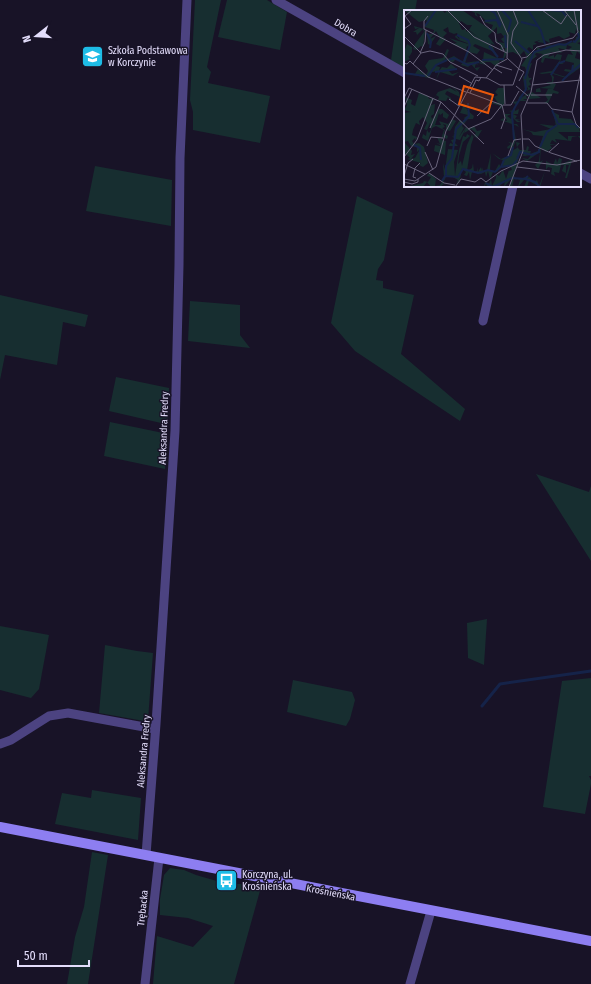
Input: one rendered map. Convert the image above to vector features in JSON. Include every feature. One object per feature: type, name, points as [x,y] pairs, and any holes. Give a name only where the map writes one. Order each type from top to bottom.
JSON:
[{"type":"main road","name":"Krośnieńska","points":[[0,828],[591,942]]},
{"type":"street","name":"Aleksandra Fredry","points":[[146,856],[175,431],[180,164],[187,0]]},
{"type":"street","name":"Dobra","points":[[276,0],[404,72]]},
{"type":"street","points":[[581,174],[591,179]]},
{"type":"street","points":[[483,321],[513,187]]},
{"type":"street","points":[[0,744],[11,740],[49,716],[68,713],[155,729]]},
{"type":"street","name":"Trębacka","points":[[145,984],[159,858]]},
{"type":"street","points":[[410,984],[431,911]]},
{"type":"green space","points":[[195,0],[221,0],[207,67],[211,72],[208,83],[270,96],[260,143],[193,130],[193,112],[190,100]]},
{"type":"green space","points":[[227,0],[267,0],[287,12],[280,50],[218,37]]},
{"type":"green space","points":[[400,0],[417,0],[415,10],[404,10],[404,67],[391,60]]},
{"type":"green space","points":[[95,166],[172,180],[171,226],[86,211]]},
{"type":"green space","points":[[357,196],[393,213],[384,260],[378,269],[376,280],[383,281],[383,288],[414,295],[401,354],[465,409],[460,421],[355,351],[331,323]]},
{"type":"green space","points":[[0,295],[88,315],[85,327],[63,322],[57,365],[5,355],[0,380]]},
{"type":"green space","points":[[190,301],[240,305],[240,335],[250,348],[188,341]]},
{"type":"green space","points":[[116,377],[169,388],[168,423],[161,423],[109,411]]},
{"type":"green space","points":[[110,422],[168,434],[165,469],[104,456]]},
{"type":"green space","points":[[536,474],[589,492],[591,486],[591,561]]},
{"type":"green space","points":[[487,619],[484,665],[468,658],[467,623]]},
{"type":"green space","points":[[0,626],[49,635],[39,689],[31,698],[0,690]]},
{"type":"green space","points":[[105,645],[153,653],[148,720],[144,721],[99,713]]},
{"type":"green space","points":[[591,678],[591,776],[589,776],[591,784],[585,814],[543,807],[562,681]]},
{"type":"green space","points":[[293,680],[352,692],[355,700],[350,719],[346,726],[287,712]]},
{"type":"green space","points":[[92,790],[141,798],[138,840],[55,824],[62,793],[91,798]]},
{"type":"green space","points":[[92,852],[108,855],[88,984],[67,984],[75,937],[84,907]]},
{"type":"green space","points":[[170,868],[184,870],[227,884],[256,884],[261,887],[234,984],[153,984],[157,936],[193,947],[213,926],[188,918],[160,915],[160,899],[164,875]]},
{"type":"waterway","points":[[482,706],[500,684],[591,671]]},
{"type":"place","name":"Szkoła Podstawowa w Korczynie","points":[[93,56]]},
{"type":"place","name":"Korczyna, ul. Krośnieńska","points":[[227,880]]}]
